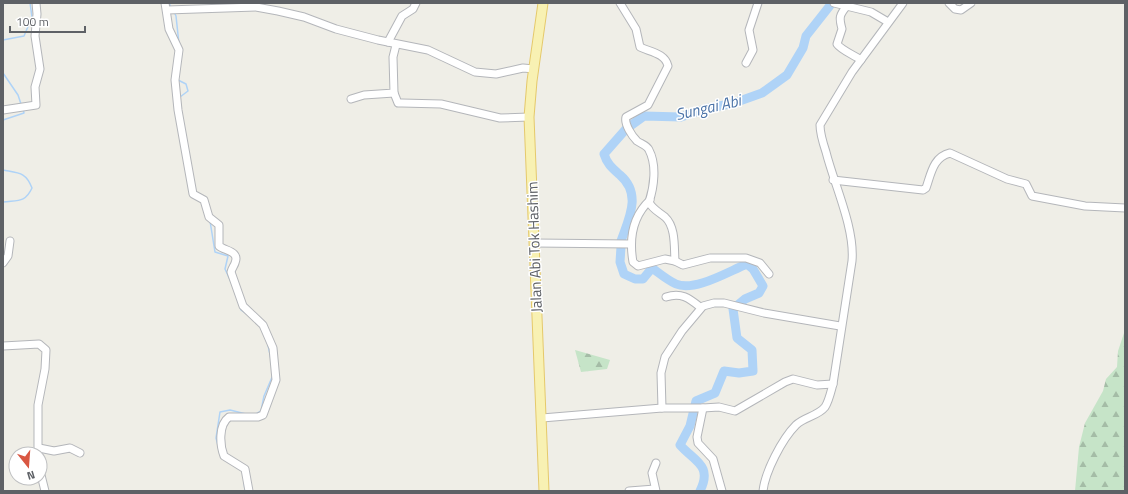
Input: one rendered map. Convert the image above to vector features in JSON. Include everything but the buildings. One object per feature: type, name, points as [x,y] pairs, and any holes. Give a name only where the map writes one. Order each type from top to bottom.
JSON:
[{"type":"main road","name":"Jalan Abi Tok Hashim","points":[[543,3],[529,118],[544,491]]},
{"type":"street","points":[[3,110],[36,105],[35,87],[40,69],[35,36],[37,14],[36,3]]},
{"type":"street","points":[[388,42],[402,16],[413,9],[416,3]]},
{"type":"street","points":[[620,3],[636,29],[640,47],[661,55],[667,61],[668,66],[648,104],[626,117],[626,122],[631,133],[637,141],[648,148],[653,158],[653,184],[650,205],[666,218],[671,226],[675,261]]},
{"type":"street","points":[[746,63],[753,50],[749,30],[758,3]]},
{"type":"street","points":[[763,491],[767,472],[784,443],[797,424],[825,407],[833,384],[840,326],[853,248],[847,220],[833,180],[820,125],[839,91],[903,3]]},
{"type":"street","points":[[949,3],[955,9],[961,10],[971,3]]},
{"type":"street","points":[[861,60],[837,44],[842,29],[838,20],[840,4],[871,12],[888,22]]},
{"type":"street","points":[[249,491],[245,469],[224,456],[221,430],[223,423],[229,417],[258,417],[263,415],[276,380],[274,348],[263,325],[246,310],[240,301],[231,272],[236,259],[232,252],[220,246],[219,225],[211,218],[204,200],[193,194],[178,110],[175,80],[179,50],[169,29],[169,8],[256,7],[304,17],[336,29],[396,45],[428,50],[459,66],[483,74],[496,74],[523,68],[534,69]]},
{"type":"street","points":[[396,45],[393,57],[394,93],[398,103],[441,104],[500,118],[529,118]]},
{"type":"street","points":[[351,99],[364,95],[394,93]]},
{"type":"street","points":[[833,180],[923,190],[935,164],[942,156],[950,153],[1007,179],[1026,184],[1032,196],[1085,206],[1125,208]]},
{"type":"street","points":[[650,200],[643,207],[635,221],[630,244],[633,262],[638,266],[665,259],[675,261],[682,265],[710,258],[746,258],[760,263],[769,274]]},
{"type":"street","points":[[3,263],[8,256],[10,241]]},
{"type":"street","points":[[535,243],[630,244]]},
{"type":"street","points":[[666,297],[677,294],[684,296],[700,307]]},
{"type":"street","points":[[662,408],[660,373],[665,357],[700,307],[714,303],[732,305],[740,308],[840,326]]},
{"type":"street","points":[[3,346],[40,344],[46,350],[45,369],[38,405],[38,446]]},
{"type":"street","points":[[542,418],[662,408],[719,407],[736,411],[785,382],[793,379],[817,385],[833,384]]},
{"type":"street","points":[[700,408],[697,437],[698,443],[713,459],[722,491]]},
{"type":"street","points":[[48,451],[70,448],[80,452]]},
{"type":"street","points":[[629,491],[656,490],[652,473],[656,463]]},
{"type":"green space","points":[[1125,330],[1125,491],[1075,491],[1079,447],[1085,423],[1103,391],[1106,379],[1117,367],[1118,351]]},
{"type":"green space","points":[[575,350],[610,360],[607,369],[581,372]]},
{"type":"waterway","points":[[3,40],[24,36],[32,17],[30,3]]},
{"type":"waterway","points":[[169,3],[171,7]]},
{"type":"waterway","name":"Sungai Abi","points":[[621,241],[632,206],[631,190],[627,182],[608,163],[604,154],[626,129],[644,116],[681,117],[705,109],[734,103],[762,93],[787,75],[803,48],[806,36],[832,3]]},
{"type":"waterway","points":[[174,12],[176,16],[179,44]]},
{"type":"waterway","points":[[3,73],[18,95],[21,104]]},
{"type":"waterway","points":[[178,80],[186,84],[188,91],[180,97]]},
{"type":"waterway","points":[[3,120],[24,113],[23,109]]},
{"type":"waterway","points":[[3,170],[21,174],[27,179],[32,188],[27,196],[20,200],[3,202]]},
{"type":"waterway","points":[[210,221],[215,252],[228,256],[225,269],[232,284]]},
{"type":"waterway","name":"Sungai Abi","points":[[621,247],[620,262],[624,274],[635,279],[643,279],[652,268],[676,284],[684,286],[693,285],[712,280],[747,264],[753,269],[763,286],[759,293],[745,299],[733,309],[737,338],[752,350],[753,371],[739,373],[724,371],[715,393],[696,401],[690,426],[680,445],[700,464],[703,469],[704,475],[700,491]]},
{"type":"waterway","points":[[240,306],[241,310],[248,315]]},
{"type":"waterway","points":[[268,345],[271,359]]},
{"type":"waterway","points":[[256,414],[261,411],[264,396],[273,375]]},
{"type":"waterway","points":[[221,456],[216,438],[220,412],[230,410],[246,414]]},
{"type":"waterway","points":[[244,481],[245,491]]}]
